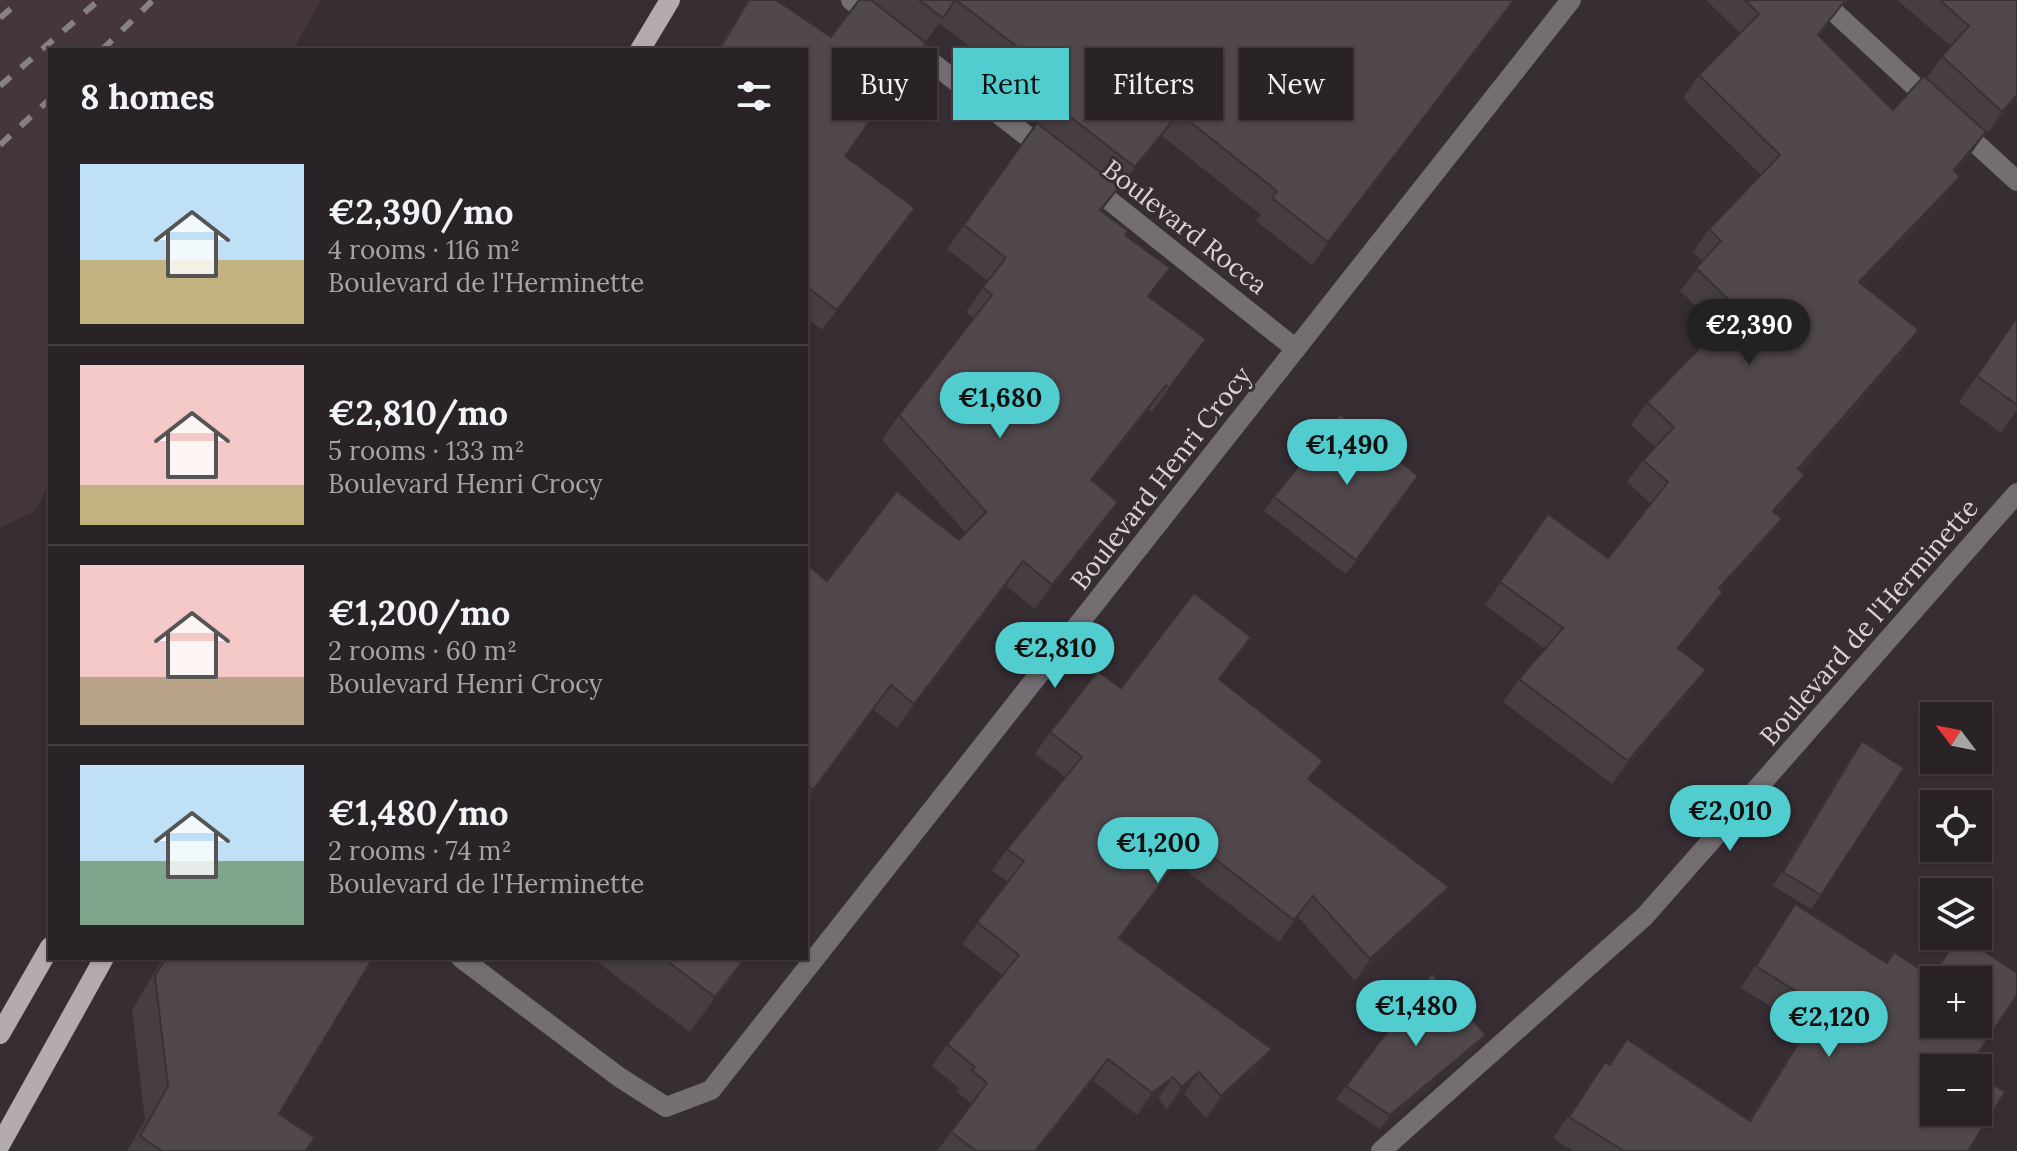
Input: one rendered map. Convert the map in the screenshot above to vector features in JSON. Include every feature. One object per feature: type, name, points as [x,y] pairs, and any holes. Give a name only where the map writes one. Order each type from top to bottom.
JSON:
[{"type":"main road","points":[[641,48],[670,0]]},
{"type":"main road","points":[[0,1034],[48,950]]},
{"type":"main road","points":[[0,1145],[103,960]]},
{"type":"street","name":"Boulevard Rocca","points":[[851,0],[1296,349]]},
{"type":"street","name":"Boulevard Henri Crocy","points":[[464,960],[619,1077],[666,1107],[711,1090],[1571,0]]},
{"type":"street","points":[[1821,0],[2017,181]]},
{"type":"street","name":"Boulevard de l'Herminette","points":[[1381,1151],[1645,916],[2017,493]]},
{"type":"shaded area","points":[[0,0],[321,0],[294,48],[48,48],[48,487],[34,512],[0,528]]},
{"type":"building","points":[[749,0],[776,0],[831,37],[859,0],[871,0],[926,43],[922,48],[832,48],[832,120],[871,120],[845,156],[915,208],[837,310],[808,288],[808,48],[720,48]]},
{"type":"building","points":[[919,0],[955,0],[943,18]]},
{"type":"building","points":[[956,0],[1514,0],[1328,242],[1272,198],[1277,191],[1188,120],[1223,120],[1223,48],[1085,48],[1085,120],[1173,120],[1135,167],[1069,116],[1069,48],[1019,48]]},
{"type":"building","points":[[1745,0],[1843,0],[1818,35],[1893,110],[1924,76],[1986,132],[1954,170],[1960,177],[1859,282],[1919,330],[1798,469],[1805,475],[1773,511],[1782,519],[1719,588],[1723,592],[1678,648],[1706,670],[1628,761],[1519,679],[1563,628],[1500,582],[1548,514],[1608,558],[1668,482],[1643,460],[1674,427],[1647,402],[1738,309],[1696,268],[1721,241],[1709,229],[1780,155],[1699,75],[1759,14]]},
{"type":"building","points":[[1940,0],[2017,0],[2017,95],[2002,112],[1942,56],[1969,26]]},
{"type":"building","points":[[1037,123],[1119,187],[1100,210],[1128,231],[1125,235],[1170,268],[1148,296],[1206,339],[1091,480],[1118,502],[1052,585],[1023,561],[914,704],[891,685],[813,790],[808,786],[808,566],[827,581],[897,491],[959,540],[986,512],[899,415],[992,295],[983,287],[1006,258],[964,225]]},
{"type":"building","points":[[2017,317],[2017,405],[1977,376]]},
{"type":"building","points":[[1340,414],[1418,476],[1356,560],[1274,497]]},
{"type":"building","points":[[1194,593],[1251,637],[1219,679],[1323,761],[1308,779],[1449,887],[1370,959],[1313,896],[1294,920],[1193,842],[1119,938],[1272,1049],[1221,1096],[1199,1072],[1182,1087],[1173,1077],[1152,1093],[1108,1059],[1035,1151],[976,1151],[951,1132],[987,1083],[972,1070],[975,1067],[947,1044],[1019,955],[977,922],[1024,861],[1007,849],[1082,757],[1050,732],[1098,671],[1121,688]]},
{"type":"building","points":[[1862,741],[1904,768],[1821,895],[1783,872]]},
{"type":"building","points":[[1795,904],[1887,963],[1894,952],[1920,969],[1920,1038],[1988,1038],[1977,1054],[1920,1054],[1920,1126],[1984,1126],[1968,1151],[1624,1151],[1569,1117],[1605,1062],[1610,1065],[1627,1039],[1750,1121],[1821,1007],[1756,966]]},
{"type":"building","points":[[1950,950],[1982,950],[2017,973],[2017,995],[1992,1032],[1992,966],[1939,966]]},
{"type":"building","points":[[165,960],[372,960],[279,1114],[315,1138],[305,1151],[162,1151],[140,1136],[168,1086],[155,976]]},
{"type":"building","points":[[666,960],[743,960],[715,997]]},
{"type":"building","points":[[1432,973],[1486,1035],[1390,1115],[1346,1086]]},
{"type":"building","points":[[1992,1084],[2005,1092],[1992,1113]]},
{"type":"railway","points":[[0,18],[21,0]]},
{"type":"railway","points":[[0,86],[99,0]]},
{"type":"railway","points":[[104,48],[153,0]]},
{"type":"railway","points":[[0,145],[48,101]]}]
